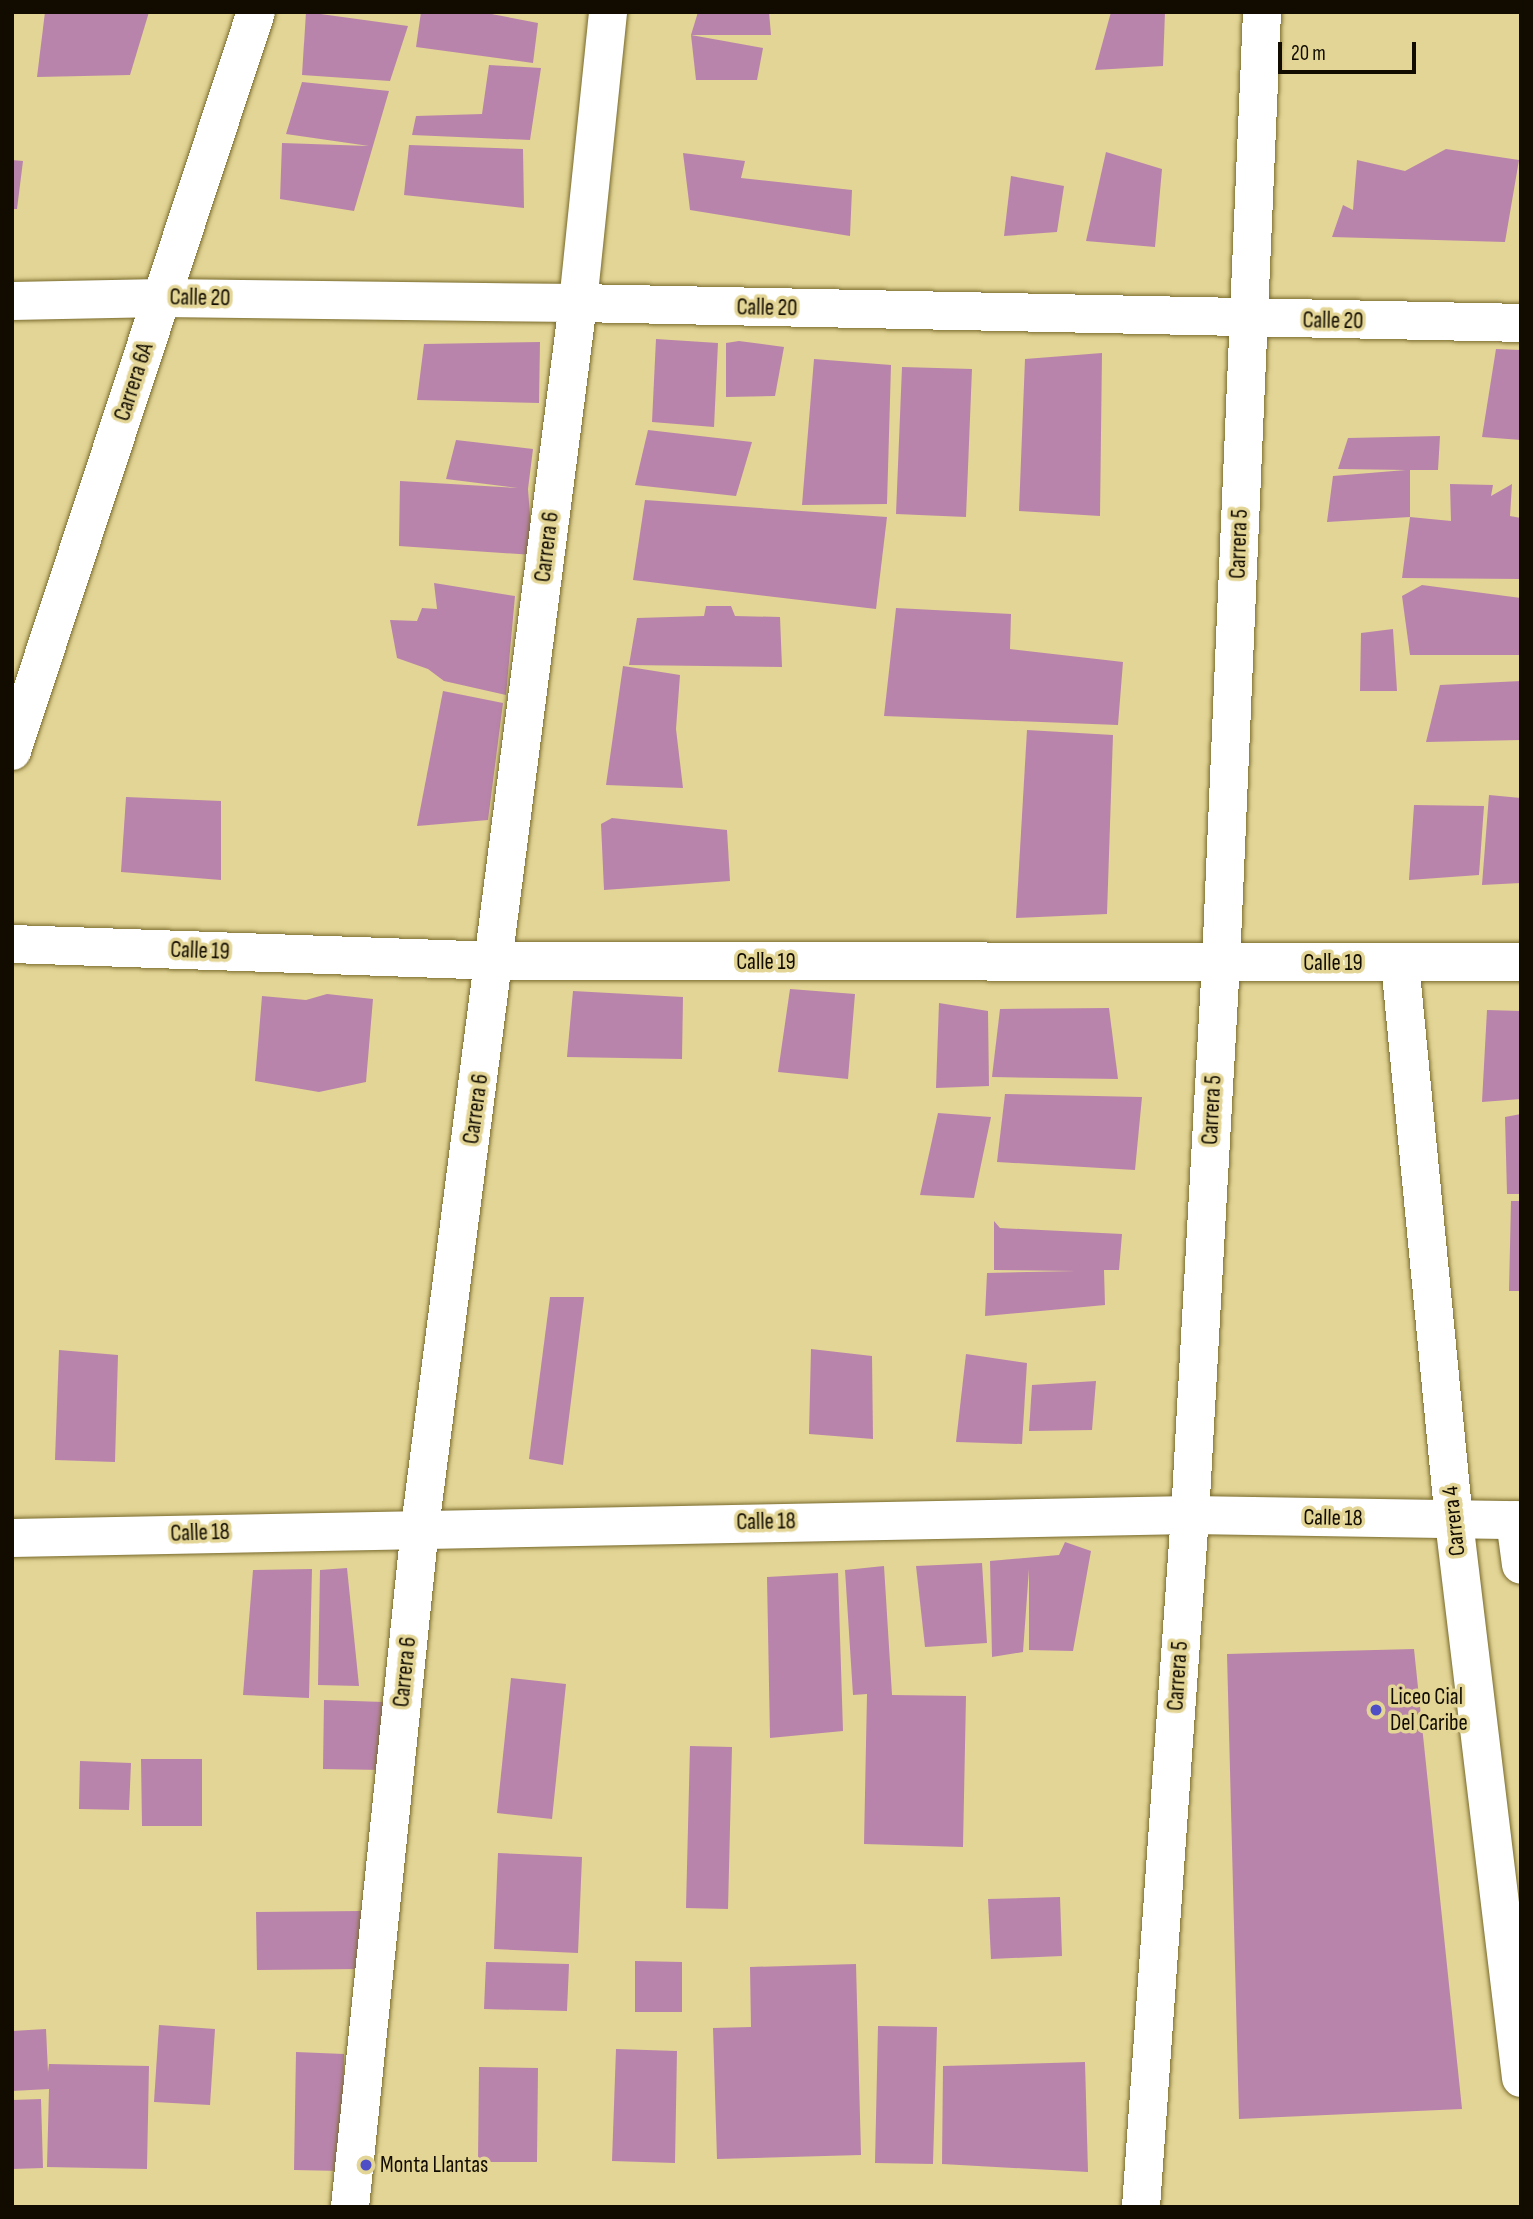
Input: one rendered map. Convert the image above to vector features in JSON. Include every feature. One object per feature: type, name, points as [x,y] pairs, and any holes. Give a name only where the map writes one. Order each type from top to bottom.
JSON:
[{"type":"street","name":"Carrera 6A","points":[[12,751],[256,12]]},
{"type":"street","name":"Carrera 6","points":[[350,2207],[420,1527],[578,303],[608,12]]},
{"type":"street","name":"Carrera 5","points":[[1141,2207],[1190,1516],[1221,963],[1262,12]]},
{"type":"street","name":"Calle 20","points":[[12,301],[162,298],[578,303],[1248,320],[1521,323]]},
{"type":"street","name":"Calle 19","points":[[12,944],[495,961],[1521,962]]},
{"type":"street","name":"Carrera 4","points":[[1400,963],[1454,1521],[1521,2078]]},
{"type":"street","name":"Calle 18","points":[[12,1538],[420,1527],[1190,1516],[1518,1520]]},
{"type":"street","points":[[1518,1520],[1521,1565]]},
{"type":"building","points":[[45,12],[149,12],[130,75],[37,77]]},
{"type":"building","points":[[306,12],[408,26],[390,81],[302,75]]},
{"type":"building","points":[[421,12],[481,12],[538,23],[533,63],[416,47]]},
{"type":"building","points":[[698,12],[769,12],[771,35],[691,35]]},
{"type":"building","points":[[1111,12],[1165,12],[1163,66],[1095,70]]},
{"type":"building","points":[[691,35],[763,48],[757,80],[696,80]]},
{"type":"building","points":[[489,65],[541,68],[530,140],[412,135],[416,116],[482,114]]},
{"type":"building","points":[[302,82],[389,91],[354,211],[280,199],[282,143],[369,146],[286,134]]},
{"type":"building","points":[[409,145],[523,149],[524,208],[404,195]]},
{"type":"building","points":[[1446,149],[1519,160],[1505,242],[1332,237],[1343,205],[1353,210],[1357,160],[1405,171]]},
{"type":"building","points":[[1106,152],[1162,169],[1155,247],[1086,241]]},
{"type":"building","points":[[683,153],[745,161],[741,178],[852,190],[850,236],[690,210]]},
{"type":"building","points":[[12,160],[23,161],[17,209],[12,209]]},
{"type":"building","points":[[1011,176],[1064,186],[1057,232],[1004,236]]},
{"type":"building","points":[[656,339],[718,343],[714,427],[652,422]]},
{"type":"building","points":[[739,341],[784,347],[775,396],[726,397],[726,343]]},
{"type":"building","points":[[540,342],[539,403],[417,400],[424,344]]},
{"type":"building","points":[[1496,349],[1521,350],[1521,440],[1482,437]]},
{"type":"building","points":[[1102,353],[1100,516],[1019,511],[1025,359]]},
{"type":"building","points":[[814,359],[891,365],[887,504],[802,505]]},
{"type":"building","points":[[902,367],[972,369],[966,517],[896,514]]},
{"type":"building","points":[[648,430],[752,442],[736,496],[635,485]]},
{"type":"building","points":[[1440,436],[1438,470],[1410,470],[1410,517],[1327,522],[1333,476],[1406,470],[1338,469],[1348,438]]},
{"type":"building","points":[[456,440],[533,449],[528,489],[533,555],[399,546],[400,481],[518,488],[446,479]]},
{"type":"building","points":[[1450,484],[1493,485],[1491,496],[1512,484],[1510,516],[1521,518],[1521,579],[1402,578],[1410,517],[1451,521]]},
{"type":"building","points":[[645,500],[887,517],[876,609],[633,580]]},
{"type":"building","points":[[434,583],[515,596],[506,695],[444,681],[428,669],[397,658],[390,620],[417,621],[422,608],[437,609]]},
{"type":"building","points":[[1422,585],[1521,598],[1521,655],[1410,655],[1402,596]]},
{"type":"building","points":[[706,606],[731,606],[735,616],[780,617],[782,667],[629,665],[637,618],[704,616]]},
{"type":"building","points":[[896,608],[1011,614],[1010,649],[1123,662],[1118,725],[884,716]]},
{"type":"building","points":[[1393,629],[1397,691],[1360,691],[1361,633]]},
{"type":"building","points":[[623,666],[680,675],[676,729],[683,788],[606,785]]},
{"type":"building","points":[[1521,681],[1521,740],[1426,742],[1440,685]]},
{"type":"building","points":[[443,691],[503,703],[488,820],[417,826]]},
{"type":"building","points":[[1027,730],[1113,735],[1107,914],[1016,918]]},
{"type":"building","points":[[1489,795],[1521,798],[1521,883],[1482,885]]},
{"type":"building","points":[[126,797],[221,801],[221,880],[121,872]]},
{"type":"building","points":[[1414,805],[1484,806],[1479,875],[1409,880]]},
{"type":"building","points":[[612,818],[727,830],[730,881],[604,890],[601,824]]},
{"type":"building","points":[[790,989],[855,994],[848,1079],[778,1072]]},
{"type":"building","points":[[573,991],[683,997],[682,1059],[567,1057]]},
{"type":"building","points":[[327,994],[373,999],[366,1082],[319,1092],[255,1081],[262,996],[306,1000]]},
{"type":"building","points":[[939,1003],[988,1011],[989,1086],[936,1088]]},
{"type":"building","points":[[1109,1008],[1118,1079],[992,1077],[1000,1009]]},
{"type":"building","points":[[1487,1010],[1521,1011],[1521,1099],[1482,1102]]},
{"type":"building","points":[[1005,1094],[1142,1097],[1135,1170],[997,1162]]},
{"type":"building","points":[[938,1113],[991,1117],[974,1198],[920,1195]]},
{"type":"building","points":[[1521,1114],[1521,1194],[1507,1194],[1505,1117]]},
{"type":"building","points":[[1511,1201],[1521,1201],[1521,1291],[1509,1291]]},
{"type":"building","points":[[994,1221],[1000,1228],[1122,1234],[1119,1270],[1104,1270],[1105,1305],[985,1316],[987,1273],[1076,1271],[994,1270]]},
{"type":"building","points":[[550,1297],[584,1297],[563,1465],[529,1459]]},
{"type":"building","points":[[811,1349],[872,1356],[873,1439],[809,1434]]},
{"type":"building","points":[[59,1350],[118,1355],[115,1462],[55,1460]]},
{"type":"building","points":[[966,1354],[1027,1363],[1022,1444],[956,1442]]},
{"type":"building","points":[[1096,1381],[1092,1430],[1029,1431],[1032,1385]]},
{"type":"building","points":[[1065,1542],[1091,1551],[1073,1651],[1029,1650],[1029,1569],[1023,1652],[992,1657],[990,1561],[1059,1555]]},
{"type":"building","points":[[982,1563],[987,1643],[925,1647],[916,1566]]},
{"type":"building","points":[[884,1566],[892,1695],[966,1696],[963,1847],[864,1844],[867,1694],[853,1695],[845,1570]]},
{"type":"building","points":[[347,1568],[359,1686],[318,1685],[320,1570]]},
{"type":"building","points":[[312,1569],[309,1698],[243,1695],[253,1570]]},
{"type":"building","points":[[838,1573],[843,1731],[770,1738],[767,1577]]},
{"type":"building","points":[[1414,1649],[1462,2109],[1239,2119],[1227,1654]]},
{"type":"building","points":[[511,1678],[566,1684],[552,1819],[497,1813]]},
{"type":"building","points":[[324,1700],[384,1702],[383,1770],[323,1769]]},
{"type":"building","points":[[690,1746],[732,1747],[728,1909],[686,1908]]},
{"type":"building","points":[[141,1759],[202,1759],[202,1826],[142,1826]]},
{"type":"building","points":[[80,1761],[131,1763],[129,1810],[79,1809]]},
{"type":"building","points":[[498,1853],[582,1857],[578,1953],[494,1949]]},
{"type":"building","points":[[1060,1897],[1062,1956],[991,1959],[988,1899]]},
{"type":"building","points":[[361,1911],[361,1969],[257,1970],[256,1912]]},
{"type":"building","points":[[635,1961],[682,1962],[682,2012],[635,2012]]},
{"type":"building","points":[[486,1962],[569,1964],[567,2011],[484,2009]]},
{"type":"building","points":[[856,1964],[861,2155],[717,2159],[713,2028],[751,2027],[750,1967]]},
{"type":"building","points":[[159,2025],[215,2029],[210,2105],[154,2102]]},
{"type":"building","points":[[878,2026],[937,2027],[933,2164],[875,2163]]},
{"type":"building","points":[[46,2029],[48,2072],[49,2064],[149,2066],[147,2169],[47,2167],[49,2089],[12,2091],[12,2031]]},
{"type":"building","points":[[616,2049],[677,2051],[675,2163],[612,2161]]},
{"type":"building","points":[[296,2052],[344,2054],[342,2171],[294,2170]]},
{"type":"building","points":[[1085,2062],[1088,2172],[942,2164],[943,2066]]},
{"type":"building","points":[[479,2067],[538,2068],[537,2162],[478,2162]]},
{"type":"building","points":[[41,2099],[43,2168],[12,2169],[12,2100]]},
{"type":"place","name":"Liceo Cial Del Caribe","points":[[1376,1710]]},
{"type":"place","name":"Monta Llantas","points":[[366,2165]]}]
